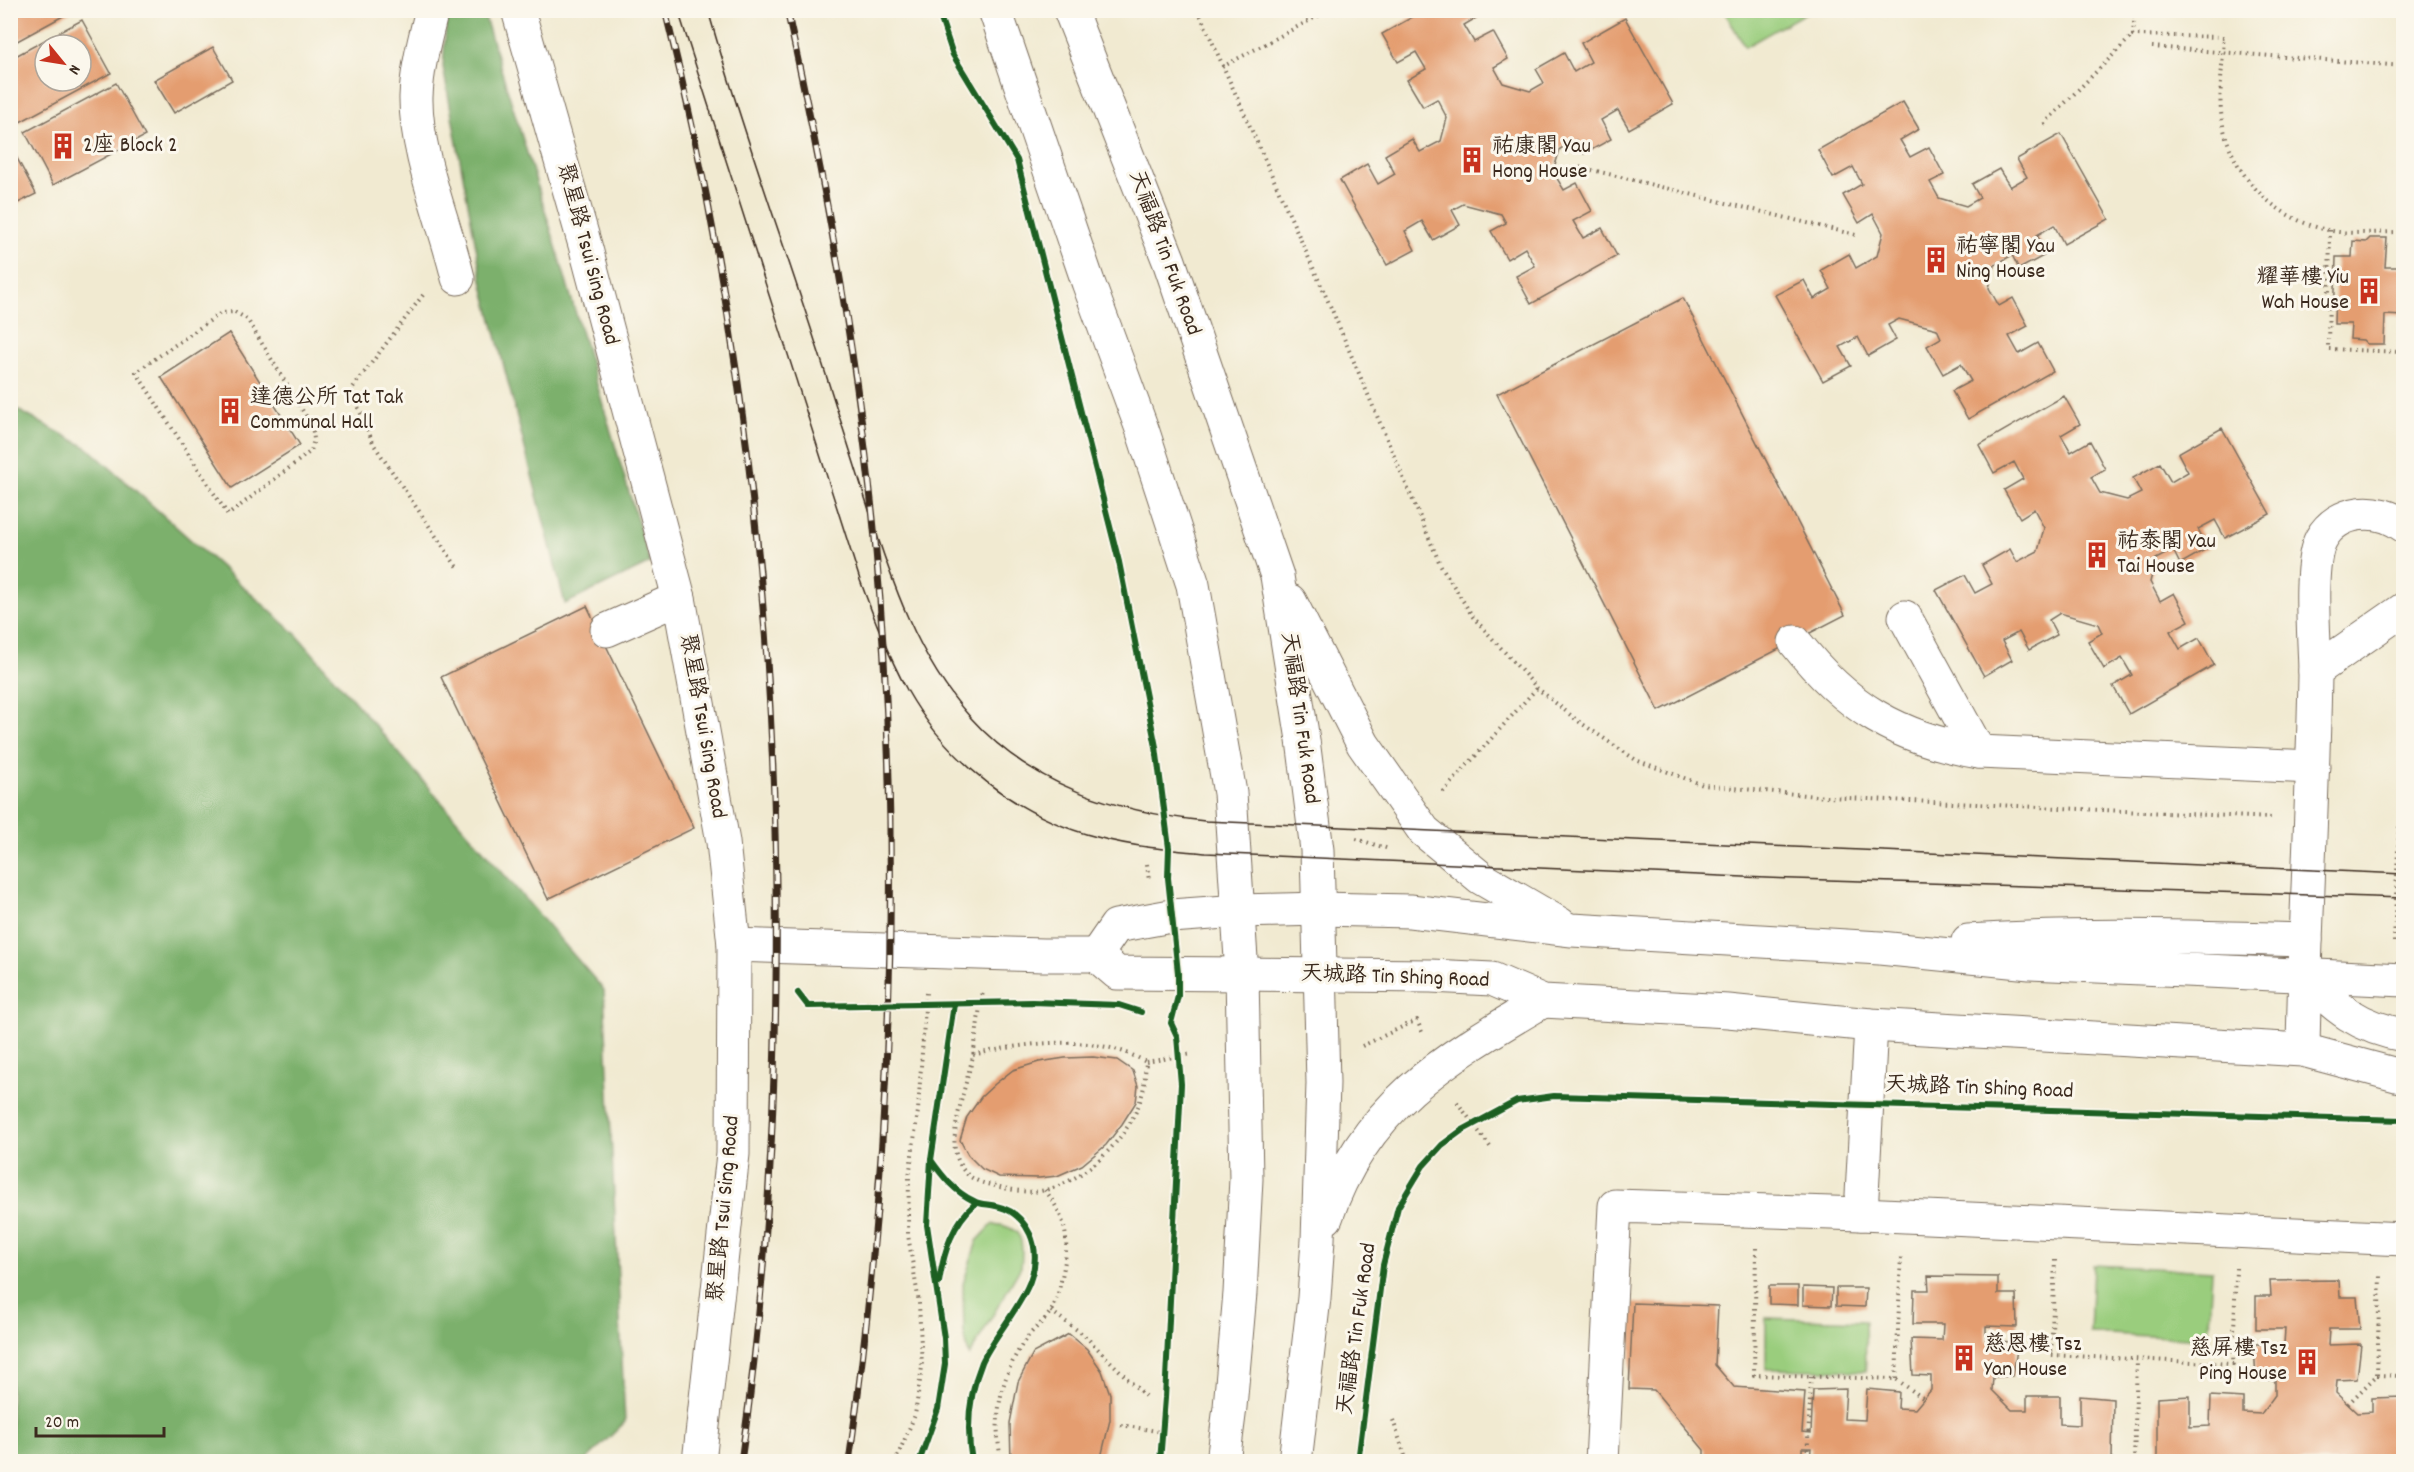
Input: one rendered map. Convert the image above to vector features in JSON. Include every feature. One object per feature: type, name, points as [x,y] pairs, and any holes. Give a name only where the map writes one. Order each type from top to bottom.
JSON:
[{"type":"main road","points":[[432,10],[423,46],[416,97],[421,142],[455,267]]},
{"type":"main road","name":"聚星路 Tsui Sing Road","points":[[518,10],[585,245],[679,598],[723,842],[734,945],[733,1154],[699,1461]]},
{"type":"main road","points":[[995,10],[1142,429],[1193,585],[1230,793],[1242,974],[1246,1179],[1239,1304],[1223,1461]]},
{"type":"main road","name":"天福路 Tin Fuk Road","points":[[1070,10],[1169,261],[1277,576],[1315,831],[1323,1083],[1314,1298],[1295,1461]]},
{"type":"main road","points":[[2303,1050],[2312,820],[2315,671],[2314,556],[2322,538],[2336,523],[2354,514],[2374,512],[2394,518],[2403,526]]},
{"type":"main road","points":[[1277,576],[1363,744],[1424,831],[1481,878],[1572,930]]},
{"type":"main road","points":[[607,630],[679,598]]},
{"type":"main road","points":[[2315,671],[2403,609]]},
{"type":"main road","points":[[1905,617],[1979,752]]},
{"type":"main road","points":[[1795,642],[1815,668],[1840,692],[1867,712],[1896,728],[1951,747],[1979,752],[2313,767]]},
{"type":"main road","points":[[734,945],[1096,955],[1116,926],[1171,916],[1318,909],[1410,911],[1572,930],[1880,948],[2030,963],[2403,980]]},
{"type":"main road","points":[[1880,948],[2031,937],[2306,940]]},
{"type":"main road","name":"天城路 Tin Shing Road","points":[[1096,955],[1118,973],[1431,976],[1492,979],[1543,1001],[1728,1011],[1871,1025],[2303,1050],[2403,1077]]},
{"type":"main road","points":[[2305,976],[2325,998],[2355,1021],[2386,1032],[2403,1035]]},
{"type":"main road","points":[[1318,1240],[1334,1194],[1355,1154],[1378,1122],[1402,1096],[1473,1042],[1543,1001]]},
{"type":"main road","points":[[1861,1214],[1871,1025]]},
{"type":"main road","points":[[1602,1461],[1615,1206],[2057,1222],[2392,1239]]},
{"type":"path","points":[[1198,10],[1332,310],[1440,564],[1473,617],[1537,688],[1578,721],[1636,760],[1703,785],[1826,797],[2312,820]]},
{"type":"path","points":[[1222,67],[1329,10]]},
{"type":"path","points":[[2044,124],[2133,35],[2135,10]]},
{"type":"path","points":[[2133,35],[2224,37],[2222,117],[2226,139],[2235,159],[2261,196],[2284,214],[2311,226],[2340,232],[2403,232]]},
{"type":"path","points":[[2152,47],[2403,66]]},
{"type":"path","points":[[1580,167],[1856,235]]},
{"type":"path","points":[[2330,230],[2328,349],[2403,352]]},
{"type":"path","points":[[455,267],[351,390],[374,445],[459,570]]},
{"type":"path","points":[[235,312],[247,319],[312,426],[314,439],[311,451],[228,515],[136,372],[221,313],[235,312]]},
{"type":"path","points":[[1443,792],[1537,688]]},
{"type":"path","points":[[2395,940],[2401,846],[2399,826]]},
{"type":"path","points":[[1167,837],[1168,878]]},
{"type":"path","points":[[1349,837],[1393,850]]},
{"type":"path","points":[[1148,864],[1149,881]]},
{"type":"path","points":[[2395,919],[2403,920]]},
{"type":"path","points":[[983,992],[955,1152],[962,1169],[977,1182],[1012,1190],[1045,1190],[1079,1176],[1101,1158],[1135,1115],[1142,1097],[1146,1062]]},
{"type":"path","points":[[798,993],[811,1006]]},
{"type":"path","points":[[894,1461],[915,1415],[922,1367],[919,1303],[908,1235],[909,1177],[918,1112],[926,993]]},
{"type":"path","points":[[972,1003],[991,1003]]},
{"type":"path","points":[[915,1004],[935,1004]]},
{"type":"path","points":[[1362,1046],[1417,1020],[1424,1035]]},
{"type":"path","points":[[973,1055],[1034,1043],[1102,1046],[1128,1052],[1146,1062],[1192,1054]]},
{"type":"path","points":[[1457,1101],[1470,1125],[1491,1148]]},
{"type":"path","points":[[1470,1125],[1481,1119]]},
{"type":"path","points":[[2402,1182],[2403,1162]]},
{"type":"path","points":[[1002,1461],[997,1444],[998,1406],[1008,1372],[1026,1339],[1051,1311],[1067,1257],[1067,1232],[1058,1208],[1045,1190]]},
{"type":"path","points":[[1757,1211],[1754,1375],[1896,1379],[1924,1399]]},
{"type":"path","points":[[1896,1379],[1902,1217]]},
{"type":"path","points":[[2057,1222],[2051,1355],[2138,1360],[2233,1364],[2238,1232]]},
{"type":"path","points":[[2348,1404],[2377,1376],[2392,1239]]},
{"type":"path","points":[[1051,1311],[1084,1335],[1144,1396]]},
{"type":"path","points":[[2134,1461],[2138,1360]]},
{"type":"path","points":[[2377,1376],[2403,1376]]},
{"type":"path","points":[[1807,1461],[1811,1377]]},
{"type":"path","points":[[1161,1442],[1163,1420]]},
{"type":"path","points":[[1393,1420],[1407,1461]]},
{"type":"path","points":[[1121,1425],[1162,1432]]},
{"type":"green space","points":[[447,11],[483,11],[650,563],[565,604],[483,285],[443,67]]},
{"type":"green space","points":[[1724,11],[1809,11],[1745,47]]},
{"type":"green space","points":[[10,406],[88,448],[296,634],[604,990],[625,1422],[585,1461],[11,1461]]},
{"type":"green space","points":[[993,1224],[1010,1228],[1019,1236],[1022,1249],[1021,1267],[969,1356],[964,1333],[963,1284],[977,1241]]},
{"type":"green space","points":[[2093,1265],[2212,1271],[2208,1339],[2090,1333]]},
{"type":"green space","points":[[1766,1318],[1865,1321],[1866,1371],[1766,1369]]},
{"type":"building","points":[[10,10],[74,10],[10,45]]},
{"type":"building","name":"祐康閣 Yau Hong House","points":[[1425,10],[1481,10],[1483,14],[1464,25],[1474,42],[1493,32],[1508,59],[1494,67],[1503,83],[1530,91],[1544,83],[1536,69],[1564,53],[1574,72],[1591,62],[1581,43],[1625,18],[1673,104],[1629,129],[1618,110],[1601,120],[1611,139],[1584,154],[1576,140],[1560,149],[1553,172],[1564,190],[1577,183],[1592,211],[1573,221],[1583,238],[1602,228],[1617,256],[1531,304],[1516,276],[1535,266],[1525,248],[1507,259],[1491,231],[1506,223],[1501,214],[1463,204],[1452,210],[1460,225],[1433,240],[1422,221],[1405,231],[1415,250],[1387,265],[1340,180],[1367,164],[1378,184],[1395,174],[1385,155],[1412,139],[1420,152],[1441,141],[1447,118],[1437,99],[1423,107],[1407,80],[1426,69],[1416,52],[1398,62],[1382,34]]},
{"type":"building","points":[[82,20],[89,33],[58,33]]},
{"type":"building","points":[[93,40],[111,73],[93,83]]},
{"type":"building","points":[[33,47],[33,93],[74,93],[20,122],[10,105],[10,59]]},
{"type":"building","points":[[213,47],[232,80],[174,113],[154,80]]},
{"type":"building","points":[[116,83],[145,136],[53,185],[25,132]]},
{"type":"building","name":"祐寧閣 Yau Ning House","points":[[1903,102],[1919,129],[1900,140],[1910,157],[1929,147],[1944,175],[1930,182],[1939,198],[1966,206],[1980,198],[1972,184],[1999,169],[2010,187],[2027,177],[2017,159],[2061,134],[2109,219],[2064,244],[2054,225],[2037,235],[2047,254],[2019,269],[2012,255],[1995,265],[1989,288],[1999,306],[2013,298],[2028,326],[2009,336],[2019,354],[2038,343],[2053,371],[1968,419],[1952,391],[1971,381],[1961,364],[1943,374],[1927,346],[1941,338],[1937,329],[1899,319],[1888,325],[1896,340],[1868,356],[1858,337],[1840,347],[1851,366],[1823,381],[1775,295],[1804,280],[1814,299],[1831,289],[1821,270],[1849,254],[1856,268],[1877,256],[1883,233],[1873,214],[1859,223],[1843,195],[1862,184],[1853,167],[1833,178],[1818,150]]},
{"type":"building","points":[[10,145],[36,194],[10,207]]},
{"type":"building","name":"耀華樓 Yiu Wah House","points":[[2370,238],[2387,238],[2385,267],[2404,267],[2404,316],[2385,315],[2384,344],[2367,344],[2363,340],[2350,339],[2351,324],[2334,324],[2336,257],[2352,257],[2353,241],[2366,242]]},
{"type":"building","points":[[1683,298],[1845,615],[1659,711],[1497,394]]},
{"type":"building","name":"達德公所 Tat Tak Communal Hall","points":[[229,333],[300,445],[232,488],[161,377]]},
{"type":"building","name":"祐泰閣 Yau Tai House","points":[[2064,396],[2080,424],[2061,435],[2071,452],[2090,441],[2105,469],[2091,477],[2100,493],[2127,500],[2141,493],[2133,478],[2160,463],[2171,482],[2188,472],[2178,453],[2222,428],[2270,514],[2225,538],[2215,520],[2198,529],[2208,548],[2180,564],[2173,550],[2156,559],[2150,582],[2160,601],[2174,593],[2189,621],[2170,631],[2180,649],[2199,638],[2214,665],[2129,714],[2113,686],[2132,675],[2122,658],[2104,669],[2088,641],[2102,633],[2098,624],[2060,613],[2049,620],[2057,635],[2029,650],[2019,632],[2002,641],[2012,660],[1984,676],[1936,590],[1965,575],[1975,593],[1992,584],[1982,565],[2010,549],[2017,562],[2038,551],[2044,528],[2034,509],[2020,518],[2004,490],[2023,479],[2014,462],[1994,473],[1979,445]]},
{"type":"building","points":[[587,606],[694,828],[548,899],[441,677]]},
{"type":"building","points":[[1093,1057],[1117,1060],[1133,1071],[1138,1086],[1136,1102],[1122,1124],[1106,1145],[1082,1165],[1057,1176],[999,1177],[982,1169],[968,1155],[960,1140],[967,1117],[981,1097],[995,1084],[1013,1070],[1039,1062]]},
{"type":"building","name":"慈恩樓 Tsz Yan House","points":[[1928,1276],[1998,1277],[1998,1294],[2016,1294],[2017,1327],[1986,1326],[1986,1341],[2018,1342],[2013,1376],[1993,1377],[1992,1390],[2012,1410],[2027,1410],[2027,1396],[2060,1396],[2060,1424],[2080,1425],[2080,1396],[2113,1399],[2112,1462],[1810,1462],[1811,1448],[1802,1448],[1802,1462],[1704,1462],[1704,1450],[1654,1390],[1629,1389],[1633,1303],[1718,1306],[1715,1365],[1734,1387],[1805,1392],[1802,1432],[1811,1433],[1813,1390],[1846,1389],[1844,1419],[1865,1420],[1867,1389],[1899,1392],[1898,1408],[1915,1409],[1931,1390],[1931,1376],[1913,1375],[1911,1339],[1942,1340],[1943,1324],[1913,1324],[1914,1290],[1929,1290]]},
{"type":"building","name":"慈屏樓 Tsz Ping House","points":[[2339,1280],[2340,1297],[2357,1297],[2360,1329],[2329,1329],[2328,1345],[2361,1344],[2357,1379],[2337,1380],[2336,1393],[2357,1413],[2372,1412],[2372,1398],[2404,1397],[2404,1462],[2157,1462],[2157,1398],[2190,1396],[2190,1427],[2210,1426],[2211,1396],[2243,1398],[2243,1413],[2261,1414],[2275,1395],[2275,1380],[2256,1380],[2254,1344],[2284,1344],[2285,1329],[2256,1329],[2256,1296],[2271,1296],[2270,1281]]},
{"type":"building","points":[[1769,1286],[1798,1286],[1798,1305],[1769,1304]]},
{"type":"building","points":[[1803,1287],[1832,1288],[1831,1306],[1803,1305]]},
{"type":"building","points":[[1836,1288],[1866,1288],[1865,1307],[1836,1306]]},
{"type":"building","points":[[1069,1334],[1087,1349],[1102,1371],[1110,1394],[1110,1420],[1100,1462],[1011,1462],[1010,1423],[1018,1382],[1033,1353]]},
{"type":"tram line","points":[[678,10],[860,580],[887,650],[907,690],[923,716],[942,740],[987,783],[1040,816],[1097,837],[1152,848],[1206,853],[1766,878],[2404,898]]},
{"type":"tram line","points":[[708,10],[733,95],[876,533],[908,617],[935,670],[971,718],[995,742],[1021,762],[1049,778],[1078,792],[1140,811],[1205,821],[2404,874]]},
{"type":"railway","points":[[665,10],[693,130],[717,251],[736,372],[752,494],[764,617],[772,740],[776,863],[773,1105],[762,1284],[741,1462]]},
{"type":"railway","points":[[787,10],[828,207],[860,406],[875,539],[884,655],[889,770],[889,1001],[884,1117],[864,1347],[849,1462]]},
{"type":"cycle path","points":[[938,10],[953,55],[1017,160],[1119,562],[1156,747],[1169,848],[1168,878],[1178,973],[1178,996],[1171,1023],[1177,1036],[1181,1084],[1160,1462]]},
{"type":"cycle path","points":[[798,993],[808,1006],[1032,1002],[1119,1005],[1141,1012]]},
{"type":"cycle path","points":[[919,1462],[938,1409],[945,1364],[944,1338],[927,1225],[931,1160],[954,1004]]},
{"type":"cycle path","points":[[1358,1462],[1383,1265],[1398,1207],[1423,1166],[1442,1145],[1461,1131],[1517,1101],[1554,1096],[2404,1120]]},
{"type":"cycle path","points":[[931,1160],[950,1184],[967,1197],[979,1203],[1001,1207],[1016,1216],[1030,1234],[1035,1251],[1034,1268],[1029,1285],[990,1347],[974,1386],[969,1437],[972,1462]]},
{"type":"cycle path","points":[[939,1282],[950,1239],[961,1220],[976,1203]]},
{"type":"place","name":"2座 Block 2","points":[[63,146]]},
{"type":"place","name":"祐康閣 Yau Hong House","points":[[1472,160]]},
{"type":"place","name":"祐寧閣 Yau Ning House","points":[[1936,260]]},
{"type":"place","name":"耀華樓 Yiu Wah House","points":[[2369,291]]},
{"type":"place","name":"達德公所 Tat Tak Communal Hall","points":[[230,411]]},
{"type":"place","name":"祐泰閣 Yau Tai House","points":[[2097,555]]},
{"type":"place","name":"慈恩樓 Tsz Yan House","points":[[1964,1358]]},
{"type":"place","name":"慈屏樓 Tsz Ping House","points":[[2307,1362]]}]
